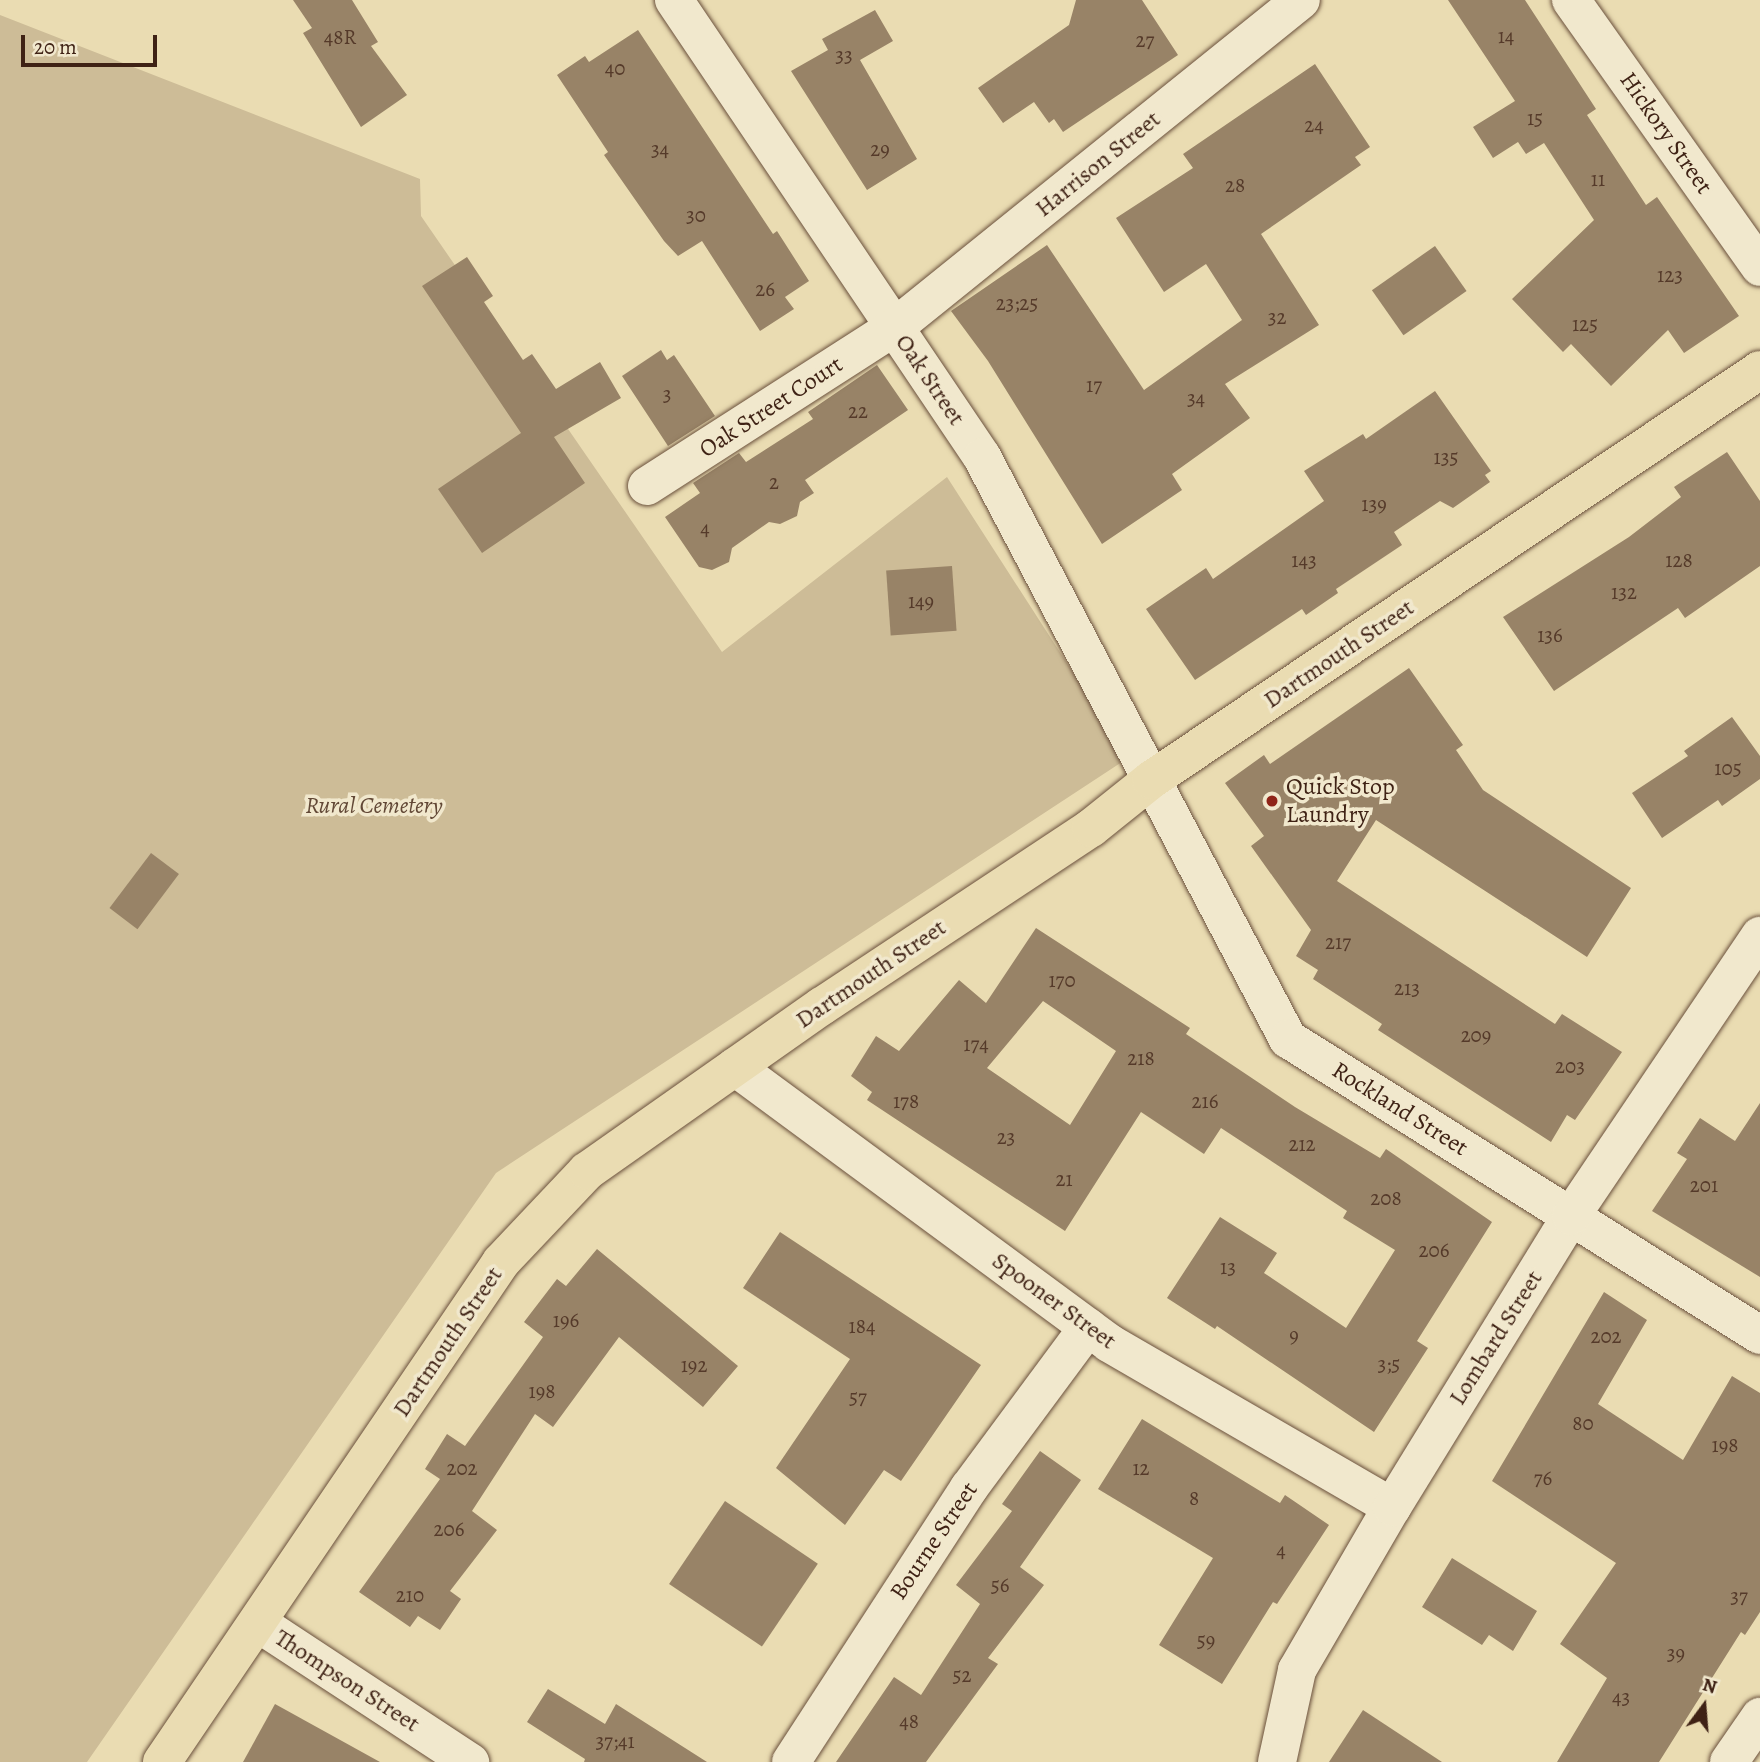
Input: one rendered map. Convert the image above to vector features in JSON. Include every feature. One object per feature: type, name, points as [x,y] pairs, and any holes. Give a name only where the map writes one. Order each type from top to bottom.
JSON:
[{"type":"main road","name":"Dartmouth Street","points":[[162,1762],[501,1262],[587,1171],[735,1067],[1091,828],[1152,780],[1760,370]]},
{"type":"street","name":"Oak Street","points":[[674,0],[982,457],[1152,780]]},
{"type":"street","name":"Harrison Street","points":[[895,327],[1301,0]]},
{"type":"street","name":"Hickory Street","points":[[1571,0],[1760,267]]},
{"type":"street","name":"Oak Street Court","points":[[647,486],[895,327]]},
{"type":"street","name":"Rockland Street","points":[[1152,780],[1288,1040],[1760,1335]]},
{"type":"street","name":"Lombard Street","points":[[1276,1762],[1297,1670],[1392,1507],[1571,1216],[1760,936]]},
{"type":"street","name":"Spooner Street","points":[[735,1067],[1088,1327],[1392,1507]]},
{"type":"street","name":"Bourne Street","points":[[791,1762],[969,1488],[1088,1327]]},
{"type":"street","name":"Thompson Street","points":[[258,1623],[470,1762]]},
{"type":"street","points":[[1729,1762],[1760,1717]]},
{"type":"green space","name":"Rural Cemetery","points":[[0,15],[420,179],[421,216],[722,652],[947,477],[1128,758],[496,1173],[87,1762],[0,1762]]},
{"type":"building","points":[[293,0],[352,0],[378,42],[371,46],[407,95],[361,127],[303,33],[312,28]]},
{"type":"building","points":[[1076,0],[1142,0],[1178,55],[1063,132],[1054,119],[1049,123],[1034,102],[1003,123],[978,88],[1069,25]]},
{"type":"building","points":[[1448,0],[1525,0],[1596,109],[1587,115],[1646,205],[1657,197],[1739,316],[1684,353],[1668,330],[1611,386],[1571,344],[1563,352],[1512,299],[1594,220],[1544,143],[1526,154],[1518,142],[1493,158],[1473,127],[1515,101]]},
{"type":"building","points":[[875,10],[893,41],[860,60],[917,159],[867,190],[791,71],[828,50],[822,39]]},
{"type":"building","points":[[638,30],[773,234],[777,231],[809,281],[785,297],[794,309],[760,331],[702,241],[678,256],[664,241],[604,155],[608,152],[557,75],[585,56],[589,62]]},
{"type":"building","points":[[1315,64],[1370,147],[1355,157],[1361,165],[1261,234],[1319,325],[1225,384],[1250,418],[1172,474],[1182,490],[1102,544],[988,361],[951,311],[1047,245],[1144,390],[1242,320],[1206,264],[1164,292],[1116,218],[1193,168],[1183,154]]},
{"type":"building","points":[[1435,246],[1467,291],[1403,335],[1372,290]]},
{"type":"building","points":[[467,257],[493,296],[484,302],[523,360],[532,354],[556,389],[600,362],[621,398],[554,437],[585,483],[482,553],[438,489],[521,433],[422,286]]},
{"type":"building","points":[[661,350],[667,360],[674,355],[715,416],[668,446],[622,376]]},
{"type":"building","points":[[877,365],[908,410],[805,480],[814,493],[800,502],[797,516],[780,524],[769,522],[732,548],[729,562],[712,570],[699,567],[665,517],[700,493],[693,483],[739,453],[746,462],[813,419],[808,412]]},
{"type":"building","points":[[1435,391],[1491,471],[1485,475],[1490,482],[1453,508],[1440,501],[1394,532],[1402,545],[1336,589],[1338,593],[1306,615],[1302,609],[1195,680],[1146,609],[1206,568],[1213,579],[1324,501],[1304,471],[1363,434],[1366,439]]},
{"type":"building","points":[[1727,452],[1760,501],[1760,566],[1685,618],[1678,608],[1554,691],[1503,617],[1629,537],[1681,497],[1674,487]]},
{"type":"building","points":[[952,566],[957,631],[891,635],[886,571]]},
{"type":"building","points":[[1409,668],[1463,745],[1456,750],[1483,790],[1631,888],[1587,957],[1376,820],[1337,881],[1555,1024],[1562,1014],[1622,1052],[1575,1120],[1567,1115],[1551,1142],[1378,1030],[1382,1024],[1313,979],[1318,970],[1296,956],[1311,930],[1251,846],[1264,836],[1225,783],[1264,755],[1270,764]]},
{"type":"building","points":[[1732,717],[1760,756],[1760,779],[1722,806],[1718,800],[1662,838],[1632,793],[1688,756],[1684,751]]},
{"type":"building","points":[[151,853],[179,874],[137,929],[109,908]]},
{"type":"building","points":[[1036,928],[1190,1028],[1186,1034],[1295,1107],[1380,1158],[1386,1149],[1492,1222],[1417,1341],[1428,1348],[1374,1432],[1217,1326],[1215,1329],[1167,1298],[1220,1217],[1277,1253],[1264,1273],[1346,1328],[1395,1250],[1343,1218],[1347,1211],[1221,1128],[1204,1154],[1141,1112],[1065,1231],[867,1100],[872,1092],[851,1076],[876,1036],[899,1051],[959,980],[986,1003]],"holes":[[[1043,1001],[1116,1051],[1070,1125],[987,1068]]]},
{"type":"building","points":[[1760,1103],[1760,1277],[1652,1211],[1687,1159],[1677,1153],[1700,1118],[1735,1141]]},
{"type":"building","points":[[780,1232],[981,1365],[901,1481],[884,1470],[845,1525],[776,1468],[850,1359],[743,1288]]},
{"type":"building","points":[[597,1249],[738,1366],[703,1407],[619,1337],[553,1427],[535,1414],[472,1511],[497,1530],[450,1591],[461,1599],[440,1630],[418,1616],[410,1627],[359,1592],[440,1479],[425,1469],[447,1434],[465,1446],[543,1337],[524,1322],[557,1279],[566,1286]]},
{"type":"building","points":[[1604,1292],[1647,1320],[1598,1404],[1683,1460],[1732,1376],[1760,1393],[1760,1612],[1745,1635],[1741,1632],[1659,1762],[1557,1762],[1607,1678],[1560,1644],[1616,1563],[1492,1481]]},
{"type":"building","points":[[1142,1419],[1280,1503],[1285,1495],[1329,1525],[1277,1604],[1273,1602],[1222,1684],[1159,1645],[1213,1558],[1098,1489]]},
{"type":"building","points":[[1040,1451],[1081,1480],[1020,1567],[1044,1585],[988,1658],[998,1664],[926,1762],[836,1762],[894,1677],[921,1695],[980,1604],[956,1585],[1012,1511],[1002,1504]]},
{"type":"building","points":[[725,1501],[818,1564],[762,1647],[669,1584]]},
{"type":"building","points":[[1452,1558],[1537,1611],[1513,1651],[1489,1635],[1482,1645],[1422,1607]]},
{"type":"building","points":[[548,1689],[605,1724],[616,1704],[707,1762],[584,1762],[585,1759],[527,1722]]},
{"type":"building","points":[[275,1704],[380,1762],[243,1762]]},
{"type":"building","points":[[1363,1710],[1442,1762],[1329,1762]]},
{"type":"place","name":"Quick Stop Laundry","points":[[1272,801]]}]
